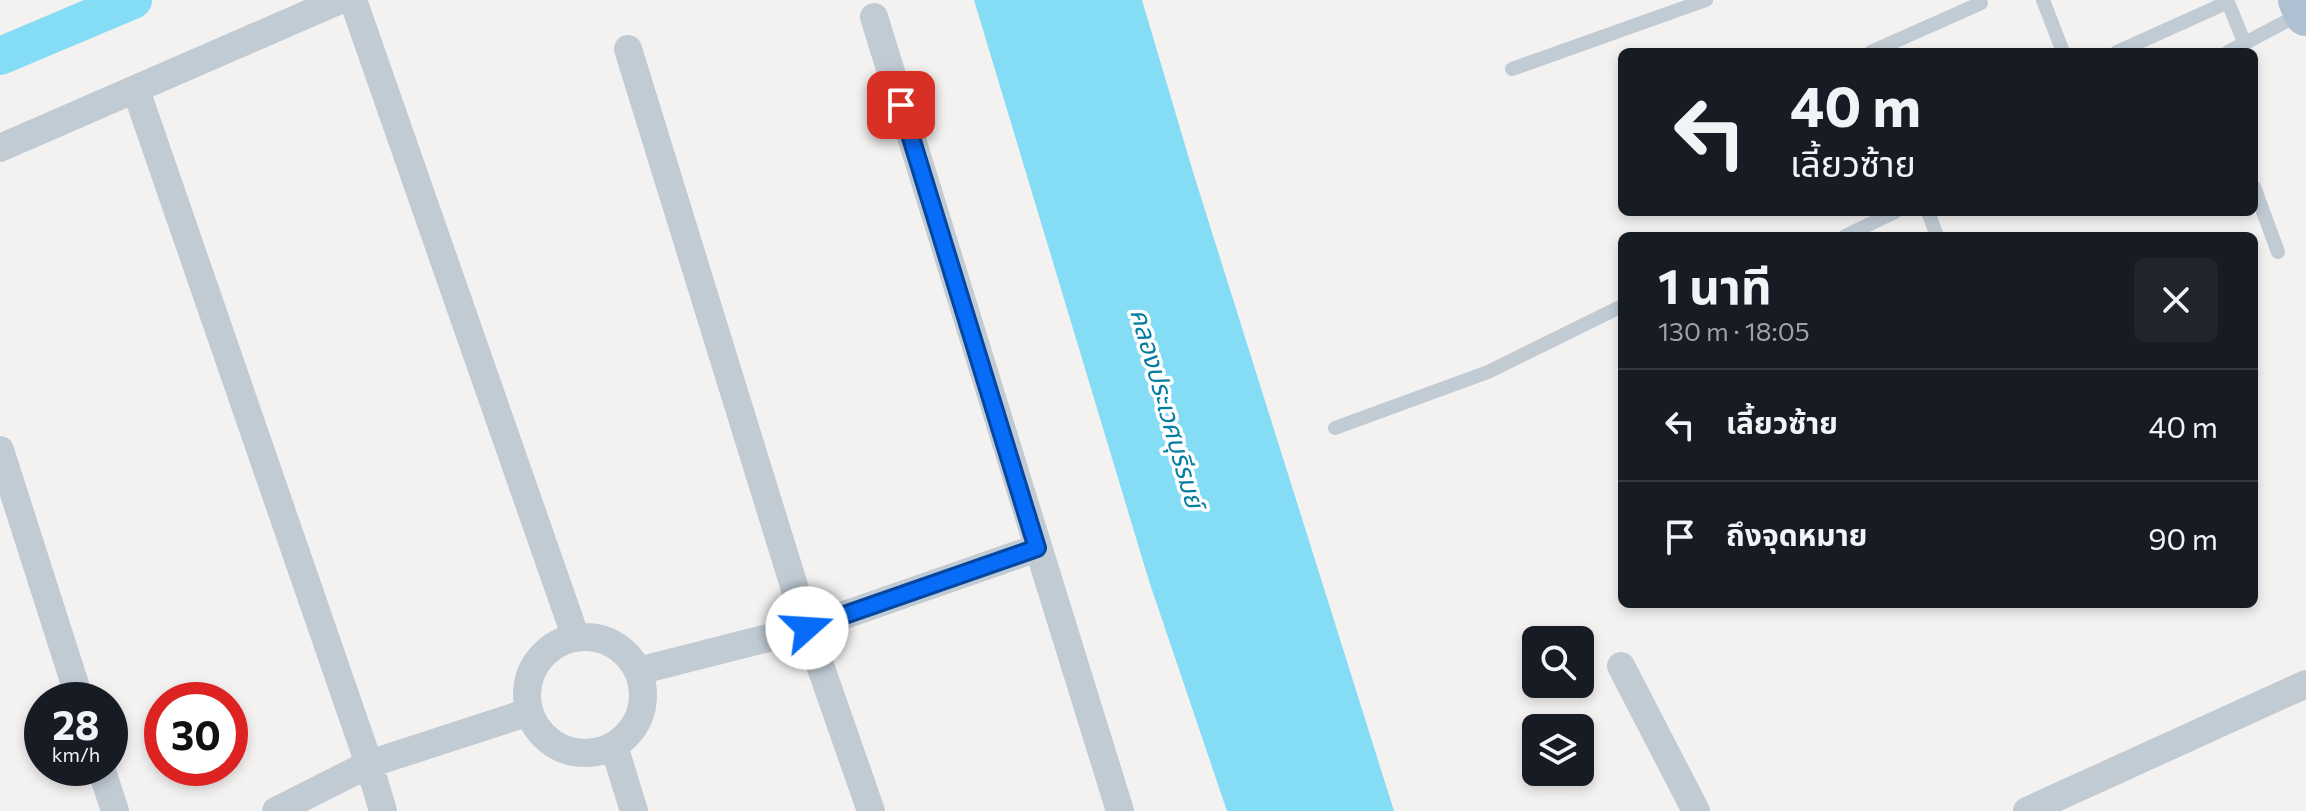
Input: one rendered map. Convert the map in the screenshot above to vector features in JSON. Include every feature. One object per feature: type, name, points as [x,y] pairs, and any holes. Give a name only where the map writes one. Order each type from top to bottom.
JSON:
[{"type":"main road","points":[[2300,0],[2306,13]]},
{"type":"street","points":[[0,148],[340,0]]},
{"type":"street","points":[[353,0],[576,638]]},
{"type":"street","points":[[874,17],[1120,811]]},
{"type":"street","points":[[628,49],[807,628],[871,811]]},
{"type":"street","points":[[136,90],[383,811]]},
{"type":"street","points":[[0,450],[74,682]]},
{"type":"street","points":[[638,671],[807,628],[1037,548]]},
{"type":"street","points":[[576,638],[595,638],[613,643],[627,655],[638,671],[643,687],[640,713],[627,736],[597,753],[580,754],[563,750],[548,741],[536,728],[529,712],[531,672],[541,656],[557,644],[576,638]]},
{"type":"street","points":[[1621,666],[1696,811]]},
{"type":"street","points":[[2027,811],[2306,684]]},
{"type":"street","points":[[276,811],[369,764],[529,712]]},
{"type":"street","points":[[614,746],[634,811]]},
{"type":"street","points":[[107,786],[115,811]]},
{"type":"lane","points":[[1512,69],[1706,0]]},
{"type":"lane","points":[[1880,48],[1981,3],[1979,0]]},
{"type":"lane","points":[[2043,0],[2061,48]]},
{"type":"lane","points":[[2126,48],[2228,1],[2245,44]]},
{"type":"lane","points":[[2236,48],[2306,13]]},
{"type":"lane","points":[[2258,198],[2278,252]]},
{"type":"lane","points":[[1853,232],[1887,216]]},
{"type":"lane","points":[[1335,428],[1488,372],[1618,308]]},
{"type":"water","name":"คลองประเวศบุรีรมย์","points":[[974,0],[1142,0],[1394,811],[1227,811],[1149,581]]},
{"type":"waterway","points":[[0,56],[133,0]]},
{"type":"route","points":[[807,628],[1037,548],[901,105]]}]
